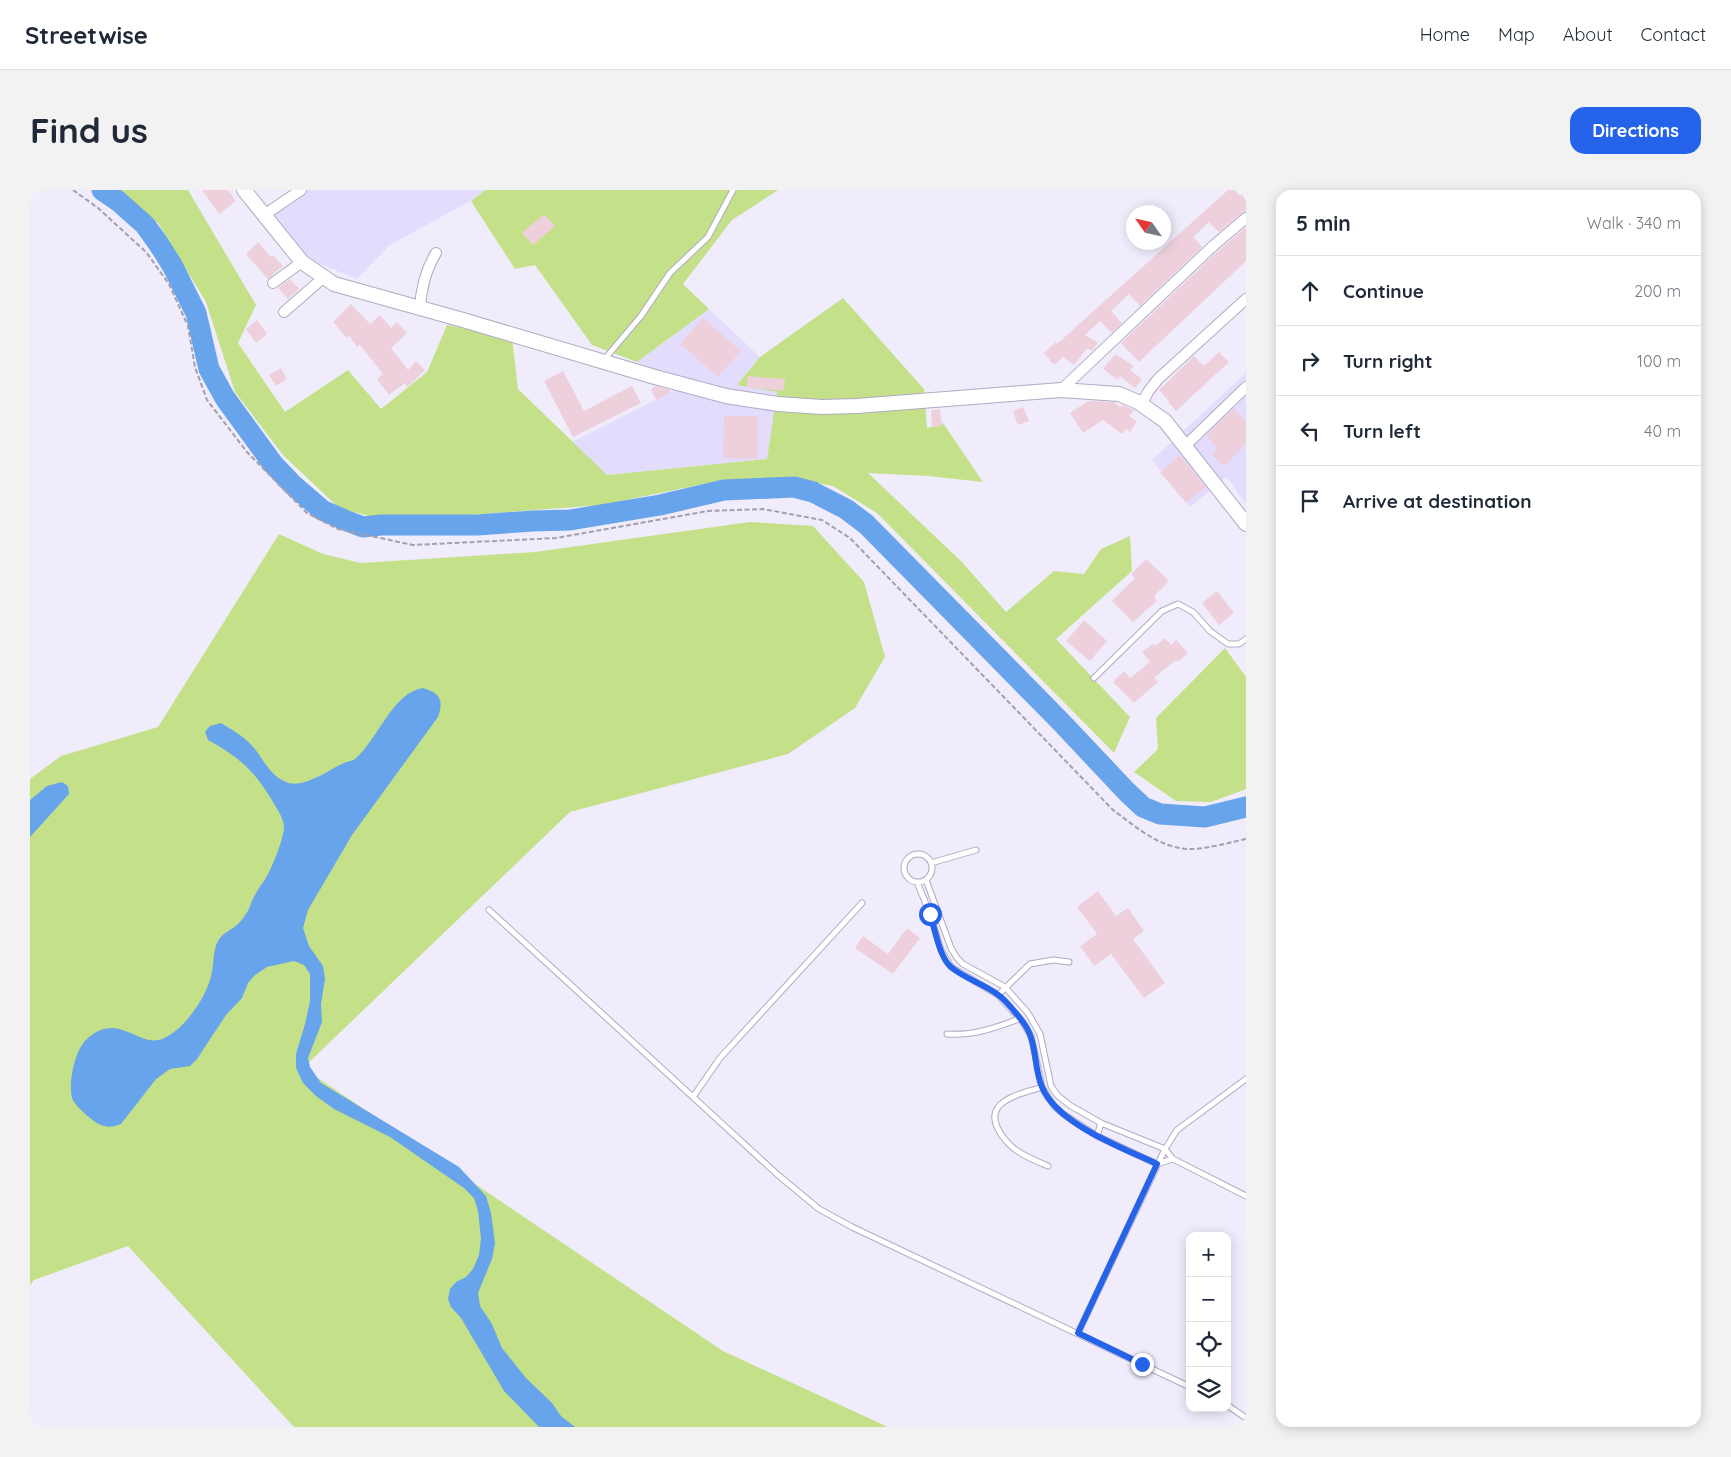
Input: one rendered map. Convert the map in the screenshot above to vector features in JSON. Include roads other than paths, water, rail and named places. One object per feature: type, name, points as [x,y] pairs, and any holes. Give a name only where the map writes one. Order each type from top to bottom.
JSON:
[{"type":"street","points":[[244,190],[302,262],[334,284],[726,396],[778,404],[822,407],[1061,390],[1118,394],[1142,404],[1165,422],[1246,524]]},
{"type":"street","points":[[264,215],[301,190]]},
{"type":"street","points":[[1061,390],[1207,252],[1246,218]]},
{"type":"street","points":[[420,309],[424,278],[436,254]]},
{"type":"street","points":[[274,283],[302,262]]},
{"type":"street","points":[[284,312],[323,278]]},
{"type":"street","points":[[1142,404],[1158,379],[1246,299]]},
{"type":"street","points":[[1185,446],[1246,387]]},
{"type":"lane","points":[[603,362],[641,316],[670,274],[708,237],[733,190]]},
{"type":"lane","points":[[1094,678],[1162,611],[1178,604],[1193,612],[1210,631],[1228,644],[1239,644],[1246,639]]},
{"type":"lane","points":[[931,863],[976,850]]},
{"type":"lane","points":[[919,854],[931,863],[932,872],[926,880],[912,881],[905,874],[904,870],[910,857],[919,854]]},
{"type":"lane","points":[[926,880],[951,948],[957,958],[963,964],[1005,987],[1028,1012],[1040,1034],[1051,1086],[1058,1096],[1071,1106],[1101,1123],[1165,1149],[1173,1160],[1246,1196]]},
{"type":"lane","points":[[917,882],[930,914],[941,950],[951,967],[998,995],[1031,1036],[1042,1087],[1054,1106],[1097,1136],[1157,1164],[1173,1160]]},
{"type":"lane","points":[[692,1097],[720,1058],[862,903]]},
{"type":"lane","points":[[489,910],[778,1175],[819,1209],[852,1227],[1186,1385]]},
{"type":"lane","points":[[998,995],[1030,964],[1053,960],[1069,962]]},
{"type":"lane","points":[[947,1034],[962,1035],[982,1032],[1019,1019]]},
{"type":"lane","points":[[1078,1333],[1157,1164],[1177,1130],[1246,1080]]},
{"type":"lane","points":[[1042,1087],[1007,1099],[998,1107],[995,1114],[995,1122],[1002,1139],[1011,1148],[1048,1166]]},
{"type":"lane","points":[[1097,1136],[1101,1123]]},
{"type":"lane","points":[[1231,1408],[1246,1418]]},
{"type":"water","points":[[423,688],[433,692],[439,698],[441,706],[438,717],[352,835],[308,910],[303,928],[309,946],[323,966],[325,979],[321,1004],[322,1022],[308,1058],[310,1067],[321,1083],[459,1167],[486,1196],[491,1213],[495,1243],[492,1259],[478,1293],[480,1306],[492,1324],[502,1348],[526,1378],[552,1403],[561,1416],[575,1427],[539,1427],[504,1391],[461,1318],[451,1307],[448,1299],[450,1289],[473,1269],[479,1255],[481,1238],[478,1211],[474,1198],[464,1188],[390,1137],[334,1109],[316,1096],[303,1083],[296,1068],[296,1054],[310,1001],[310,974],[304,965],[294,961],[267,967],[255,975],[248,983],[242,998],[226,1015],[197,1059],[190,1066],[170,1069],[156,1079],[121,1124],[110,1127],[99,1124],[76,1105],[72,1098],[71,1084],[76,1057],[79,1049],[88,1038],[99,1031],[109,1028],[119,1029],[145,1039],[162,1039],[179,1028],[187,1020],[201,1000],[210,980],[216,944],[222,936],[238,924],[249,909],[278,851],[284,826],[280,813],[253,773],[238,759],[208,740],[205,732],[210,726],[221,723],[251,745],[276,776],[289,783],[300,783],[322,775],[354,759],[372,740],[394,707],[412,691]]},
{"type":"water","points":[[62,782],[68,786],[69,794],[30,837],[30,800],[47,786]]},
{"type":"waterway","points":[[102,190],[118,201],[145,225],[172,265],[196,313],[209,369],[225,398],[273,464],[293,485],[322,510],[363,527],[381,525],[477,525],[570,520],[660,505],[724,490],[794,487],[813,492],[846,509],[866,524],[1143,807],[1160,814],[1205,817],[1246,807]]}]
